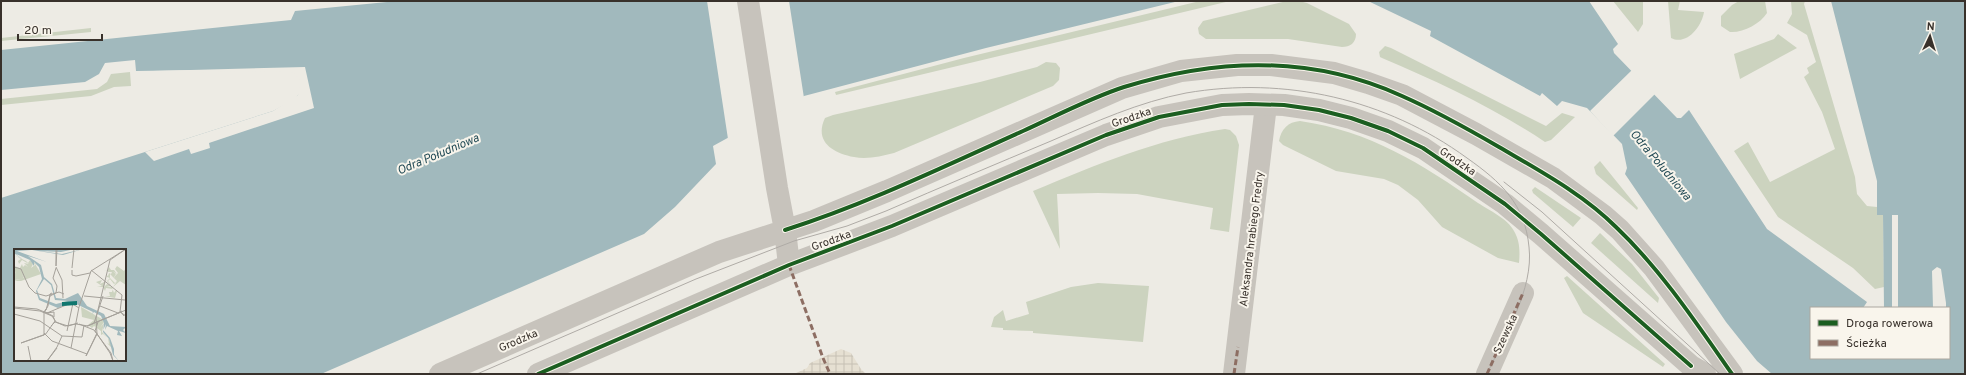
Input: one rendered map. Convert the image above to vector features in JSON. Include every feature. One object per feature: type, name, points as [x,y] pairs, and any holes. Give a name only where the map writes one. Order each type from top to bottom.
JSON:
[{"type":"street","points":[[748,1],[766,121],[785,230],[789,265]]},
{"type":"street","name":"Grodzka","points":[[440,374],[719,252],[814,221],[887,192],[1122,88],[1181,71],[1237,65],[1271,65],[1334,73],[1402,95],[1476,134],[1538,170],[1592,206],[1620,230],[1654,268],[1732,374]]},
{"type":"street","name":"Grodzka","points":[[538,374],[789,265],[892,226],[1106,135],[1159,117],[1222,105],[1266,105],[1318,110],[1351,118],[1388,131],[1423,148],[1505,204],[1685,361],[1705,374]]},
{"type":"street","name":"Aleksandra hrabiego Fredry","points":[[1234,374],[1266,105]]},
{"type":"street","name":"Szewska","points":[[1487,374],[1523,293]]},
{"type":"green space","points":[[1200,1],[1230,1],[836,95],[835,92],[964,58]]},
{"type":"green space","points":[[1287,1],[1307,3],[1349,24],[1356,34],[1354,42],[1348,46],[1342,47],[1288,39],[1206,39],[1199,34],[1198,28],[1203,21]]},
{"type":"green space","points":[[1613,1],[1643,1],[1643,24],[1638,32]]},
{"type":"green space","points":[[1668,1],[1680,1],[1678,10],[1704,12],[1697,28],[1688,37],[1677,40],[1671,38]]},
{"type":"green space","points":[[1739,1],[1765,1],[1767,13],[1760,21],[1751,27],[1740,31],[1730,32],[1721,26],[1721,16],[1732,5]]},
{"type":"green space","points":[[1791,1],[1805,1],[1804,4],[1855,177],[1857,194],[1867,206],[1877,207],[1878,215],[1883,215],[1884,287],[1875,289],[1853,268],[1778,217],[1734,151],[1748,142],[1770,182],[1835,149],[1822,112],[1804,77],[1809,73],[1807,68],[1816,62],[1807,35],[1787,23],[1792,14]]},
{"type":"green space","points":[[91,28],[91,32],[1,41],[1,38]]},
{"type":"green space","points":[[1778,34],[1797,48],[1740,79],[1734,54],[1774,39]]},
{"type":"green space","points":[[1385,46],[1546,126],[1562,113],[1575,117],[1551,140],[1545,142],[1466,96],[1380,57],[1379,52]]},
{"type":"green space","points":[[1046,62],[1056,63],[1060,68],[1059,80],[1053,86],[894,153],[869,158],[859,158],[846,155],[832,149],[827,145],[822,133],[822,126],[825,118],[833,115],[980,82],[1037,67]]},
{"type":"green space","points":[[130,72],[131,86],[114,87],[91,96],[1,105],[1,99],[97,89],[107,82],[111,74]]},
{"type":"green space","points":[[1300,121],[1349,133],[1394,151],[1436,175],[1498,215],[1514,231],[1518,243],[1519,263],[1498,258],[1442,227],[1418,200],[1398,185],[1384,179],[1336,171],[1283,145],[1279,141],[1283,130],[1292,123]]},
{"type":"green space","points":[[1225,129],[1230,130],[1236,136],[1239,145],[1229,232],[1210,229],[1213,208],[1137,194],[1057,194],[1060,249],[1033,191],[1151,146],[1200,133]]},
{"type":"green space","points":[[1600,161],[1638,208],[1637,210],[1596,174],[1594,167]]},
{"type":"green space","points":[[1535,187],[1581,218],[1573,227],[1533,193],[1532,190]]},
{"type":"green space","points":[[1600,233],[1632,264],[1659,298],[1658,303],[1591,243]]},
{"type":"green space","points":[[1567,276],[1665,364],[1663,367],[1583,313],[1564,278]]},
{"type":"green space","points":[[1098,283],[1149,286],[1143,342],[1033,333],[1033,331],[1003,330],[1003,328],[991,327],[994,317],[1003,310],[1006,321],[1029,314],[1026,302],[1071,287]]},
{"type":"shaded area","points":[[841,349],[851,353],[866,374],[794,374],[807,368],[810,363]]},
{"type":"water","name":"Odra Południowa","points":[[397,1],[1179,1],[986,48],[804,96],[713,146],[716,164],[675,207],[644,234],[321,374],[1,374],[1,198],[273,111],[293,100],[300,93],[302,79],[295,71],[136,71],[135,60],[105,63],[99,74],[85,82],[1,90],[1,50],[291,20],[295,11]]},
{"type":"water","name":"Odra Południowa","points":[[1368,1],[1589,1],[1618,44],[1613,49],[1614,53],[1677,118],[1681,118],[1689,110],[1767,229],[1867,302],[1864,307],[1810,307],[1810,359],[1950,359],[1950,307],[1946,307],[1941,269],[1937,267],[1932,271],[1933,307],[1898,307],[1898,215],[1892,215],[1892,307],[1884,307],[1883,215],[1877,215],[1877,181],[1831,1],[1965,1],[1965,374],[1772,374],[1757,361],[1726,322],[1625,174],[1627,168],[1622,144],[1587,108],[1562,101],[1557,106],[1542,93],[1540,96],[1430,36],[1431,31]]},
{"type":"pier","points":[[707,1],[789,1],[804,98],[751,128],[728,139]]},
{"type":"pier","points":[[305,67],[314,108],[209,143],[210,148],[191,154],[189,149],[154,161],[145,152],[273,111],[298,95],[300,86],[300,80],[294,73],[278,71],[153,73],[153,71]]},
{"type":"pier","points":[[1632,70],[1655,94],[1613,136],[1590,111]]},
{"type":"tram line","points":[[477,374],[696,279],[794,241],[847,226],[886,211],[1117,113],[1169,97],[1223,88],[1260,88],[1297,91],[1333,97],[1369,107],[1403,121],[1436,138],[1467,158],[1501,185],[1517,206],[1522,218],[1527,232],[1529,263],[1527,279],[1516,312],[1487,374]]},
{"type":"tram line","points":[[1504,182],[1542,212],[1720,374]]},
{"type":"marked path","points":[[789,265],[830,374]]},
{"type":"marked path","points":[[1487,374],[1523,293]]},
{"type":"marked path","points":[[1234,374],[1238,347]]},
{"type":"cycle path","points":[[785,230],[816,220],[935,171],[1111,91],[1159,77],[1194,70],[1229,66],[1264,65],[1299,67],[1334,73],[1368,83],[1402,96],[1452,120],[1545,174],[1576,194],[1590,204],[1617,228],[1649,262],[1678,298],[1732,374]]},
{"type":"cycle path","points":[[538,374],[789,265],[892,226],[1106,135],[1159,117],[1222,105],[1249,104],[1284,105],[1319,110],[1351,118],[1388,131],[1423,148],[1505,204],[1691,366]]}]
